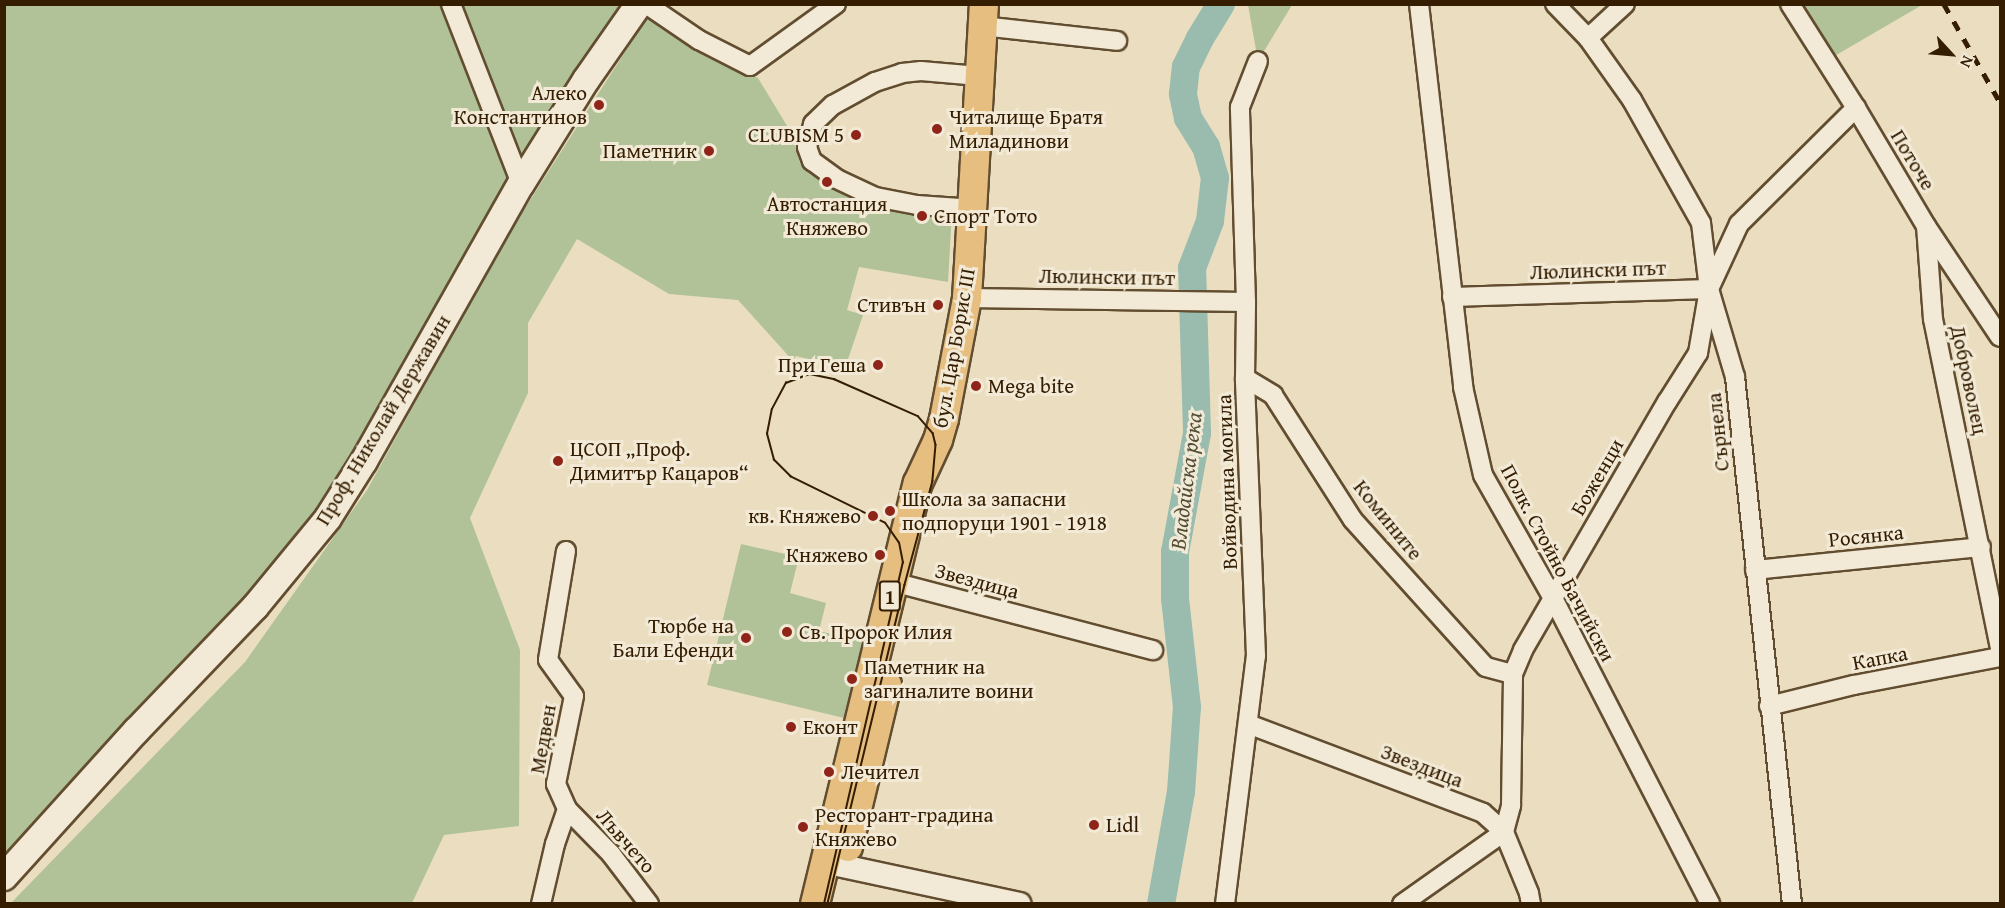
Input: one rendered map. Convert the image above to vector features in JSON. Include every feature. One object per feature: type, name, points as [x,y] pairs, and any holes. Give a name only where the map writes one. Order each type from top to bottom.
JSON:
[{"type":"main road","name":"Проф. Николай Державин","points":[[4,877],[136,731],[255,607],[328,518],[364,461],[521,184],[586,80],[639,4]]},
{"type":"main road","name":"бул. Цар Борис III","points":[[815,903],[833,864],[902,585],[918,483],[938,440],[968,298],[983,15]]},
{"type":"main road","name":"бул. Цар Борис III","points":[[833,864],[834,903]]},
{"type":"street","points":[[451,4],[521,184]]},
{"type":"street","points":[[646,4],[699,40],[750,66],[836,4]]},
{"type":"street","name":"Полк. Стойно Бачийски","points":[[1419,4],[1463,387],[1483,475],[1552,598],[1710,903]]},
{"type":"street","name":"Сърнела","points":[[1555,4],[1588,38],[1632,100],[1701,223],[1709,289],[1735,377],[1792,903]]},
{"type":"street","points":[[1588,38],[1625,4]]},
{"type":"street","name":"Поточе","points":[[1790,4],[1856,108],[1926,226],[2001,337]]},
{"type":"street","points":[[983,15],[1117,41]]},
{"type":"street","name":"Войводина могила","points":[[1225,903],[1256,656],[1245,378],[1239,302],[1240,107],[1258,61]]},
{"type":"street","points":[[974,209],[917,205],[875,196],[837,179],[812,161],[807,147],[813,124],[833,105],[875,82],[921,71],[979,76]]},
{"type":"street","name":"Боженци","points":[[1504,832],[1511,805],[1513,674],[1523,650],[1698,353],[1709,289],[1739,224],[1856,108]]},
{"type":"street","name":"Доброволец","points":[[1926,226],[1933,319],[2001,647]]},
{"type":"street","name":"Люлински път","points":[[1452,297],[1709,289]]},
{"type":"street","name":"Люлински път","points":[[968,298],[1239,302]]},
{"type":"street","name":"Комините","points":[[1245,378],[1273,395],[1353,520],[1486,666],[1513,674]]},
{"type":"street","name":"Росянка","points":[[1755,570],[1981,547]]},
{"type":"street","name":"Медвен","points":[[566,551],[548,660],[574,696],[556,784],[567,809]]},
{"type":"street","name":"Звездица","points":[[902,585],[1153,650]]},
{"type":"street","name":"Капка","points":[[1769,706],[1854,685],[2001,657]]},
{"type":"street","name":"Звездица","points":[[1248,724],[1483,813],[1504,832],[1531,903]]},
{"type":"street","points":[[541,903],[555,844],[567,809]]},
{"type":"street","name":"Лъвчето","points":[[567,809],[611,854],[649,903]]},
{"type":"street","points":[[1402,903],[1504,832]]},
{"type":"street","points":[[833,864],[1020,903]]},
{"type":"green space","points":[[5,5],[624,5],[335,493],[265,590],[5,871]]},
{"type":"green space","points":[[1248,5],[1292,5],[1258,61]]},
{"type":"green space","points":[[1790,5],[1922,5],[1826,61]]},
{"type":"green space","points":[[648,16],[758,78],[792,134],[800,163],[849,194],[886,210],[952,212],[948,282],[859,267],[847,310],[863,315],[845,368],[796,356],[793,361],[738,300],[669,294],[577,239],[528,323],[528,393],[470,518],[520,650],[519,826],[444,835],[412,903],[10,904],[245,662],[367,490],[507,236]]},
{"type":"green space","points":[[741,544],[799,557],[790,593],[826,603],[819,631],[865,642],[844,718],[707,685]]},
{"type":"waterway","name":"Владайска река","points":[[1161,904],[1181,792],[1187,707],[1175,598],[1175,552],[1197,433],[1192,268],[1210,221],[1215,178],[1206,147],[1188,118],[1183,94],[1186,67],[1221,4]]},
{"type":"tram line","points":[[824,904],[903,563],[899,543],[885,523],[791,477],[774,460],[767,434],[772,409],[786,383],[810,374],[834,379],[918,416],[933,433],[936,445],[933,481],[905,585],[828,904]]},
{"type":"railway","points":[[1944,4],[2000,102]]},
{"type":"place","name":"Алеко Константинов","points":[[599,105]]},
{"type":"place","name":"Читалище Братя Миладинови","points":[[937,129]]},
{"type":"place","name":"CLUBISM 5","points":[[856,135]]},
{"type":"place","name":"Паметник","points":[[709,151]]},
{"type":"place","name":"Автостанция Княжево","points":[[827,182]]},
{"type":"place","name":"Спорт Тото","points":[[922,216]]},
{"type":"place","name":"Стивън","points":[[938,305]]},
{"type":"place","name":"При Геша","points":[[878,365]]},
{"type":"place","name":"Mega bite","points":[[976,386]]},
{"type":"place","name":"ЦСОП „Проф. Димитър Кацаров“","points":[[558,461]]},
{"type":"place","name":"Школа за запасни подпоруци 1901 - 1918","points":[[890,511]]},
{"type":"place","name":"кв. Княжево","points":[[873,516]]},
{"type":"place","name":"Княжево","points":[[880,555]]},
{"type":"place","name":"Св. Пророк Илия","points":[[787,632]]},
{"type":"place","name":"Тюрбе на Бали Ефенди","points":[[746,638]]},
{"type":"place","name":"Паметник на загиналите воини","points":[[852,679]]},
{"type":"place","name":"Еконт","points":[[791,727]]},
{"type":"place","name":"Лечител","points":[[829,772]]},
{"type":"place","name":"Lidl","points":[[1094,825]]},
{"type":"place","name":"Ресторант-градина Княжево","points":[[803,827]]}]
